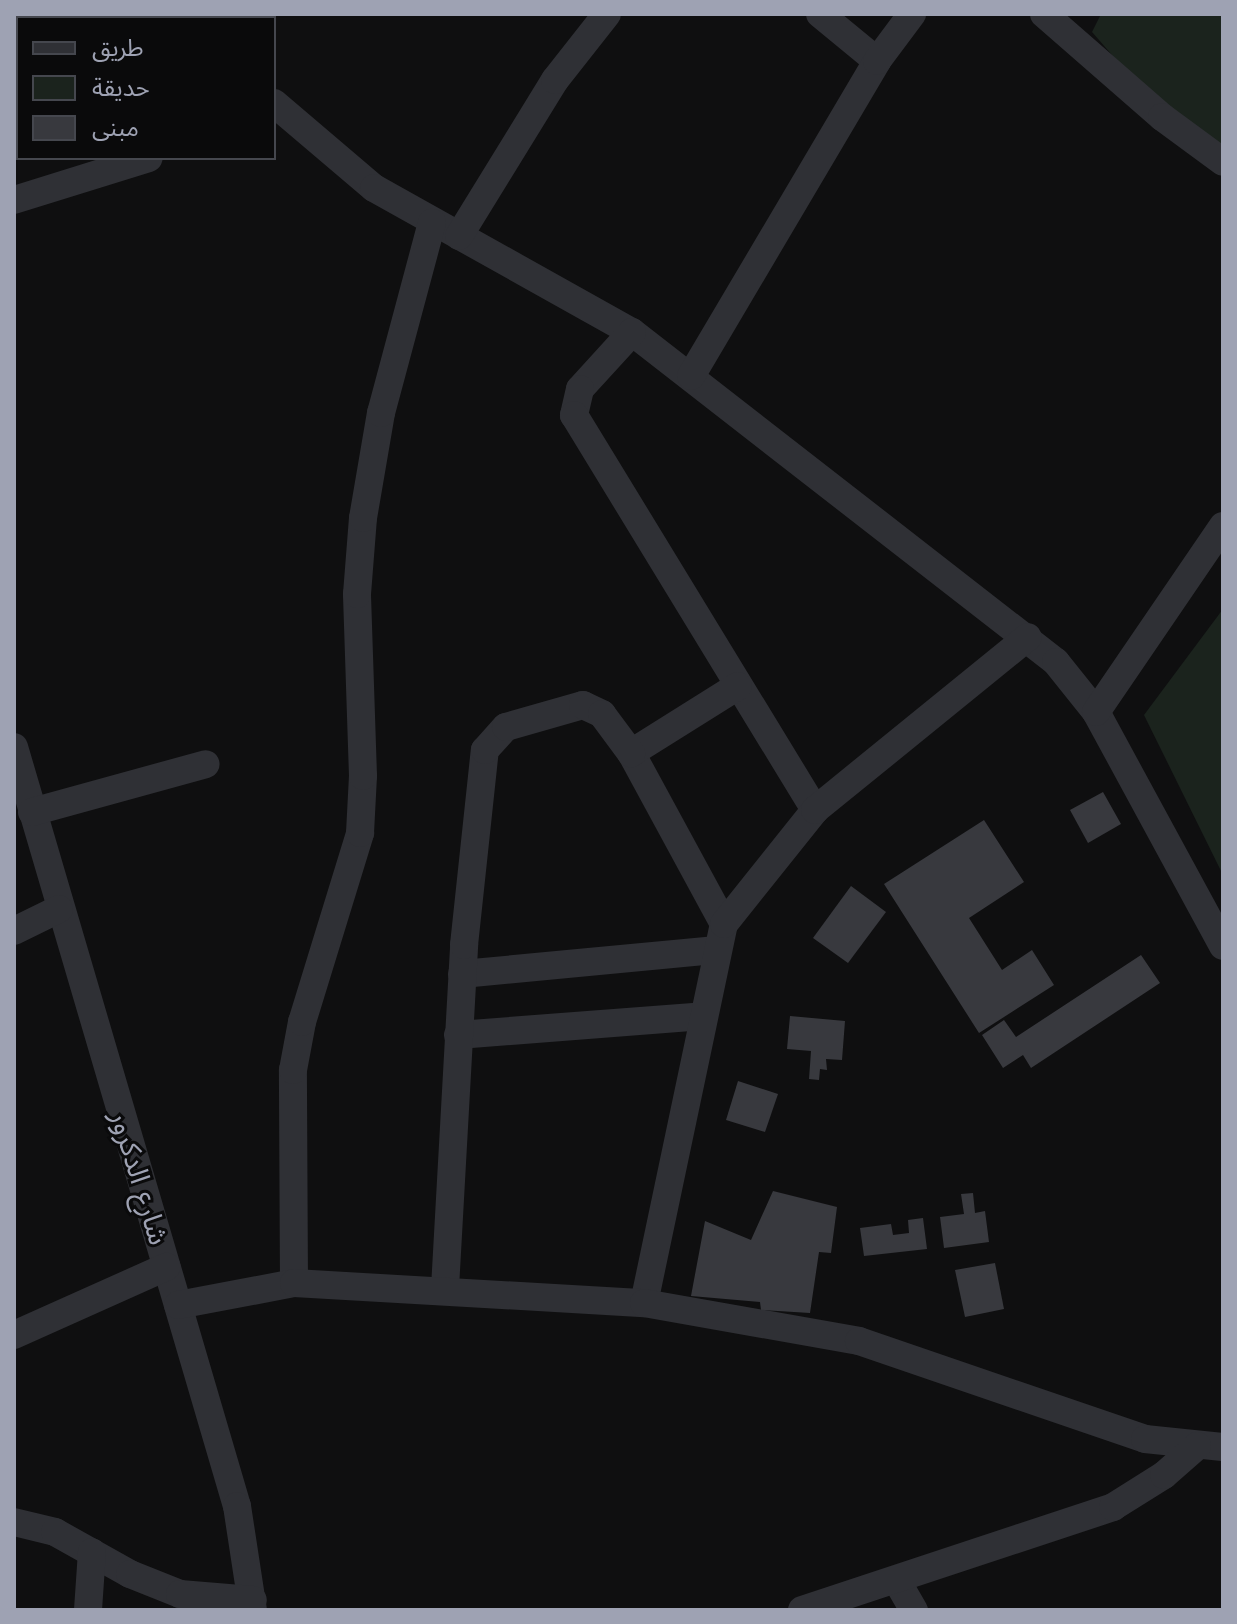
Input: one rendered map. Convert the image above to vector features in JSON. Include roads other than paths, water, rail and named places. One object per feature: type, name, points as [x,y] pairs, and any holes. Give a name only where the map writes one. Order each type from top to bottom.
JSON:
[{"type":"street","points":[[459,236],[555,80],[607,14]]},
{"type":"street","points":[[820,14],[877,61]]},
{"type":"street","points":[[691,376],[877,61],[912,14]]},
{"type":"street","points":[[1044,14],[1162,117],[1223,162]]},
{"type":"street","points":[[279,112],[374,188],[632,332],[1028,637],[1056,662],[1096,712],[1223,946]]},
{"type":"street","points":[[14,200],[143,160]]},
{"type":"street","points":[[294,1283],[293,1070],[302,1022],[360,833],[363,776],[357,594],[363,518],[381,413],[432,223]]},
{"type":"street","points":[[632,332],[580,389],[574,415],[815,810]]},
{"type":"street","points":[[1096,712],[1223,526]]},
{"type":"street","points":[[644,1303],[720,937],[815,810],[1028,637]]},
{"type":"street","points":[[631,753],[738,686]]},
{"type":"street","points":[[445,1288],[462,974],[490,740],[506,727],[583,705],[602,714],[631,753],[720,937]]},
{"type":"street","name":"شارع الدكرور","points":[[14,747],[59,909],[237,1506],[253,1605]]},
{"type":"street","points":[[32,812],[206,764]]},
{"type":"street","points":[[14,931],[59,909]]},
{"type":"street","points":[[462,974],[720,937]]},
{"type":"street","points":[[458,1035],[703,1016]]},
{"type":"street","points":[[14,1335],[166,1267]]},
{"type":"street","points":[[178,1305],[294,1283],[445,1288],[644,1303],[859,1341],[1145,1439],[1210,1446]]},
{"type":"street","points":[[802,1610],[1113,1507],[1210,1446]]},
{"type":"street","points":[[14,1522],[34,1523],[130,1574],[180,1594],[253,1605]]},
{"type":"street","points":[[88,1610],[92,1552]]},
{"type":"street","points":[[897,1581],[914,1610]]}]
